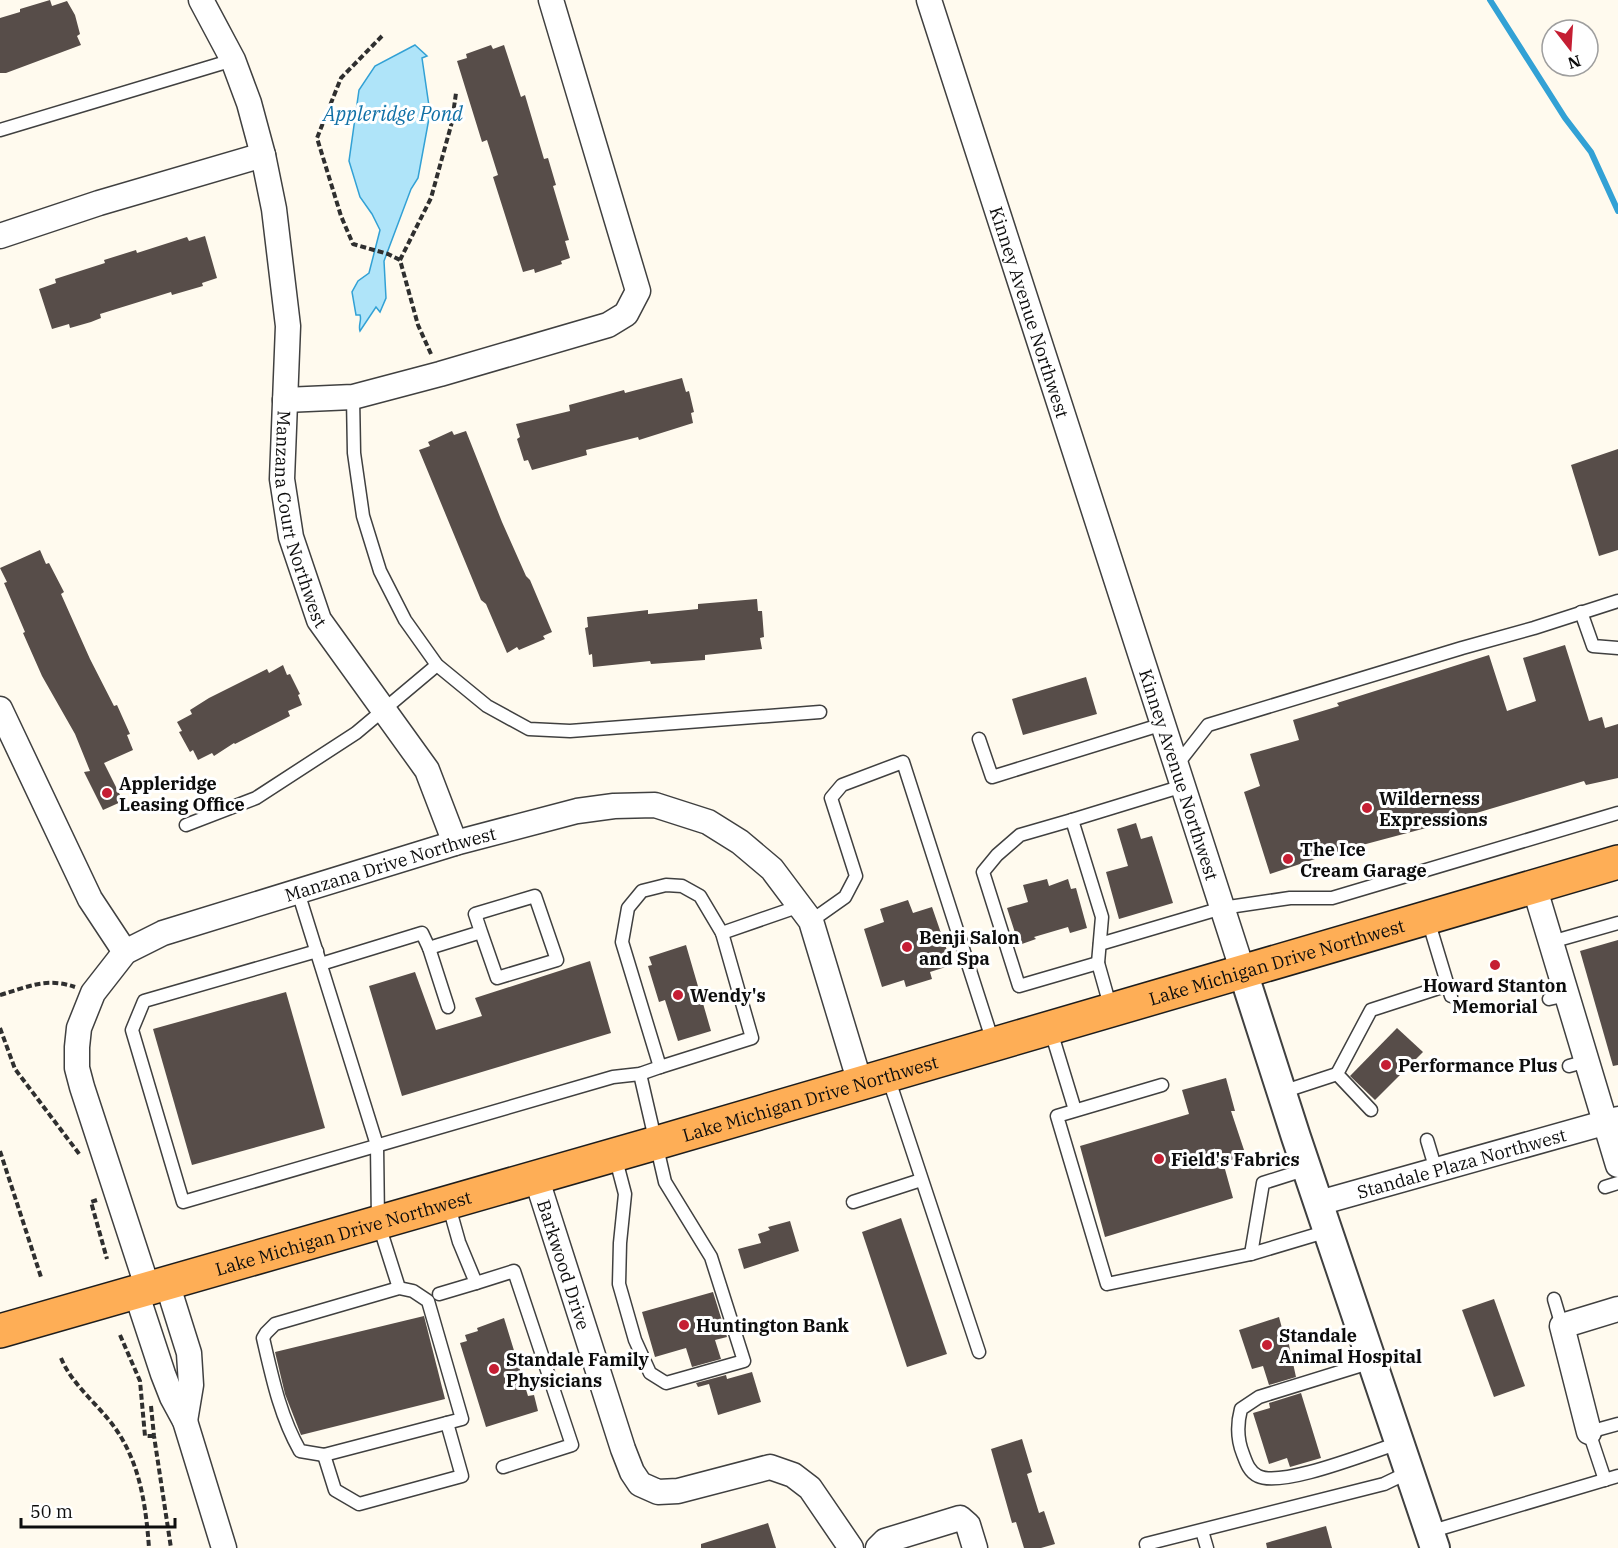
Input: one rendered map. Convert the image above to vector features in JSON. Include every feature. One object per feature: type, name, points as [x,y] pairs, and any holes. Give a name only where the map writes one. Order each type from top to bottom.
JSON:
[{"type":"highway","name":"Lake Michigan Drive Northwest","points":[[0,1331],[656,1143],[1618,862]]},
{"type":"street","name":"Manzana Court Northwest","points":[[201,0],[233,60],[249,103],[274,209],[288,326],[282,479],[291,537],[320,620],[428,770],[455,843]]},
{"type":"street","points":[[285,400],[353,397],[608,325],[626,314],[638,291],[551,0]]},
{"type":"street","name":"Kinney Avenue Northwest","points":[[929,0],[1281,1092],[1432,1540]]},
{"type":"street","points":[[0,236],[99,203],[263,155]]},
{"type":"street","points":[[0,709],[90,899],[125,952]]},
{"type":"street","name":"Manzana Drive Northwest","points":[[150,1288],[77,1068],[79,1028],[93,993],[125,952],[163,933],[455,843],[577,811],[614,806],[655,805],[708,822],[740,842],[772,870],[806,913],[874,1079]]},
{"type":"street","points":[[1534,886],[1551,942],[1558,997],[1578,1064],[1612,1121],[1618,1165]]},
{"type":"street","name":"Standale Plaza Northwest","points":[[1319,1203],[1612,1121]]},
{"type":"street","name":"Barkwood Drive","points":[[536,1177],[623,1449],[632,1472],[640,1484],[658,1492],[678,1491],[770,1467],[793,1475],[810,1488],[851,1548]]},
{"type":"street","points":[[150,1288],[189,1353],[191,1385],[185,1421]]},
{"type":"street","points":[[150,1288],[166,1382],[185,1421],[224,1548]]},
{"type":"street","points":[[1589,1432],[1562,1326],[1618,1310]]},
{"type":"street","points":[[878,1548],[885,1541],[960,1518],[968,1525],[975,1548]]},
{"type":"lane","points":[[0,130],[233,60]]},
{"type":"lane","points":[[353,397],[354,453],[363,516],[378,565],[405,620],[437,665],[487,706],[529,729],[570,730],[820,712]]},
{"type":"lane","points":[[1098,963],[1019,986],[983,872],[997,855],[1020,835],[1072,820],[1180,776],[1208,725],[1534,628],[1618,600]]},
{"type":"lane","points":[[1581,612],[1593,646],[1618,648]]},
{"type":"lane","points":[[186,825],[256,798],[356,733],[437,665]]},
{"type":"lane","points":[[979,739],[992,777],[1163,724]]},
{"type":"lane","points":[[722,933],[806,913],[845,897],[856,876],[831,798],[842,785],[903,762],[993,1044]]},
{"type":"lane","points":[[1100,944],[1222,908],[1290,898],[1332,898],[1618,813]]},
{"type":"lane","points":[[1072,820],[1102,917],[1098,963],[1111,1010]]},
{"type":"lane","points":[[317,951],[144,1001],[132,1030],[183,1202],[613,1077],[640,1074],[752,1038],[722,933],[700,896],[682,886],[666,885],[642,891],[628,908],[622,942],[660,1067]]},
{"type":"lane","points":[[298,891],[377,1145],[378,1222],[399,1288]]},
{"type":"lane","points":[[536,896],[557,960],[497,978],[481,932],[476,914],[536,896]]},
{"type":"lane","points":[[1281,1092],[1336,1074],[1371,1010],[1449,991],[1428,918]]},
{"type":"lane","points":[[1551,942],[1618,923]]},
{"type":"lane","points":[[429,948],[481,932]]},
{"type":"lane","points":[[321,964],[423,933],[448,1007]]},
{"type":"lane","points":[[1050,1028],[1075,1110]]},
{"type":"lane","points":[[614,1155],[625,1194],[619,1284],[636,1340],[650,1373],[666,1383],[744,1361],[711,1257],[665,1182],[640,1074]]},
{"type":"lane","points":[[1336,1074],[1371,1110]]},
{"type":"lane","points":[[874,1079],[921,1180],[980,1352]]},
{"type":"lane","points":[[1162,1084],[1058,1116],[1107,1284],[1251,1254],[1328,1231]]},
{"type":"lane","points":[[1427,1140],[1436,1170]]},
{"type":"lane","points":[[1251,1254],[1263,1183],[1307,1169]]},
{"type":"lane","points":[[853,1203],[921,1180]]},
{"type":"lane","points":[[1605,1187],[1618,1183]]},
{"type":"lane","points":[[448,1202],[459,1242],[476,1283]]},
{"type":"lane","points":[[439,1294],[514,1271],[572,1445],[503,1467]]},
{"type":"lane","points":[[399,1288],[413,1291],[428,1301],[462,1419],[324,1455],[300,1451],[288,1430],[263,1338],[266,1333],[274,1324],[399,1288]]},
{"type":"lane","points":[[1554,1299],[1562,1326]]},
{"type":"lane","points":[[1372,1362],[1259,1397],[1241,1409],[1237,1424],[1241,1449],[1249,1469],[1256,1476],[1271,1480],[1294,1477],[1399,1443]]},
{"type":"lane","points":[[324,1455],[335,1490],[359,1504],[462,1476],[447,1423]]},
{"type":"lane","points":[[1605,1480],[1589,1432],[1618,1424]]},
{"type":"lane","points":[[1147,1548],[1146,1544],[1384,1484],[1409,1472]]},
{"type":"lane","points":[[1432,1540],[1618,1476]]},
{"type":"lane","points":[[1202,1531],[1207,1548]]},
{"type":"path","points":[[382,36],[341,78],[318,138],[341,216],[353,244],[388,254],[400,260]]},
{"type":"path","points":[[440,374],[418,325],[400,260],[431,198],[452,122],[456,93]]},
{"type":"path","points":[[0,994],[49,981],[60,981],[93,993]]},
{"type":"path","points":[[0,1028],[15,1069],[83,1161]]},
{"type":"path","points":[[0,1150],[41,1277]]},
{"type":"path","points":[[94,1189],[101,1209]]},
{"type":"path","points":[[91,1202],[107,1259]]},
{"type":"path","points":[[120,1335],[140,1381],[145,1436],[154,1436]]},
{"type":"path","points":[[61,1358],[66,1372],[116,1429],[136,1471],[146,1505],[149,1548]]},
{"type":"path","points":[[151,1403],[171,1548]]},
{"type":"water","name":"Appleridge Pond","points":[[415,45],[427,56],[422,58],[430,113],[418,178],[411,189],[384,261],[386,298],[380,312],[376,307],[360,331],[360,315],[356,315],[352,292],[358,281],[369,273],[380,230],[360,197],[349,161],[359,90],[375,66]]},
{"type":"building","points":[[50,0],[52,6],[67,1],[75,15],[80,34],[77,36],[81,45],[6,73],[0,73],[0,18]]},
{"type":"building","points":[[491,45],[493,49],[504,45],[521,97],[525,95],[544,159],[548,158],[556,185],[553,186],[569,240],[565,241],[570,258],[561,261],[562,264],[535,273],[534,269],[523,272],[493,177],[498,175],[487,140],[482,142],[457,61],[467,58],[466,54]]},
{"type":"building","points":[[205,236],[217,278],[202,283],[203,286],[172,295],[171,292],[100,314],[101,318],[91,322],[70,328],[69,324],[52,329],[39,289],[56,283],[55,279],[136,250],[137,253],[187,237],[189,241]]},
{"type":"building","points":[[682,378],[686,392],[689,391],[694,412],[691,413],[693,423],[639,440],[638,437],[586,450],[587,455],[532,470],[528,460],[524,461],[517,439],[520,437],[516,424],[570,411],[569,405],[624,390],[625,393]]},
{"type":"building","points":[[452,431],[454,435],[466,431],[502,522],[552,632],[543,636],[545,639],[519,650],[517,647],[507,653],[486,604],[481,600],[419,450],[430,446],[428,442]]},
{"type":"building","points":[[1618,449],[1618,550],[1599,556],[1571,465]]},
{"type":"building","points":[[40,550],[64,592],[61,594],[90,659],[114,706],[117,705],[130,734],[127,735],[133,750],[104,763],[123,801],[103,810],[84,772],[90,771],[75,734],[42,676],[23,633],[25,632],[0,568]]},
{"type":"building","points":[[757,599],[758,611],[762,611],[764,637],[760,638],[762,649],[705,655],[705,660],[651,664],[650,661],[593,667],[585,628],[588,627],[587,617],[648,610],[648,614],[698,609],[698,604]]},
{"type":"building","points":[[1565,645],[1589,721],[1602,717],[1605,728],[1618,724],[1618,778],[1586,785],[1584,781],[1336,852],[1270,874],[1244,792],[1260,786],[1250,754],[1299,740],[1293,720],[1339,706],[1337,703],[1489,655],[1507,711],[1536,701],[1523,658]]},
{"type":"building","points":[[283,665],[300,694],[298,695],[302,705],[288,711],[290,716],[234,743],[214,756],[212,753],[198,760],[193,750],[190,752],[179,732],[182,731],[177,722],[192,714],[190,710],[209,698],[267,669],[269,673]]},
{"type":"building","points":[[1086,677],[1097,714],[1023,735],[1012,699]]},
{"type":"building","points":[[1136,823],[1141,839],[1152,836],[1173,903],[1119,919],[1106,872],[1128,866],[1117,829]]},
{"type":"building","points":[[1047,879],[1049,886],[1068,879],[1071,889],[1076,888],[1087,928],[1070,933],[1068,927],[1034,937],[1036,939],[1019,945],[1007,908],[1028,902],[1023,885]]},
{"type":"building","name":"Benji Salon and Spa","points":[[908,900],[913,913],[932,907],[952,965],[930,972],[932,979],[906,987],[904,980],[882,987],[864,929],[884,922],[880,909]]},
{"type":"building","points":[[1618,940],[1618,1065],[1613,1066],[1580,951]]},
{"type":"building","name":"Wendy's","points":[[686,945],[711,1031],[678,1041],[665,1000],[659,1002],[648,966],[652,965],[649,957]]},
{"type":"building","points":[[590,961],[611,1033],[402,1096],[369,986],[415,972],[436,1030],[482,1016],[475,998]]},
{"type":"building","points":[[286,992],[325,1128],[192,1165],[153,1029]]},
{"type":"building","name":"Performance Plus","points":[[1397,1028],[1423,1052],[1375,1100],[1350,1076]]},
{"type":"building","name":"Field's Fabrics","points":[[1226,1078],[1235,1111],[1231,1111],[1246,1156],[1223,1162],[1233,1198],[1105,1237],[1080,1146],[1189,1114],[1182,1090]]},
{"type":"building","points":[[901,1218],[947,1354],[907,1367],[862,1232]]},
{"type":"building","points":[[790,1221],[799,1251],[744,1269],[738,1249],[761,1243],[758,1234],[770,1230],[768,1227]]},
{"type":"building","points":[[713,1292],[727,1337],[715,1340],[721,1359],[692,1367],[686,1348],[655,1357],[642,1312]]},
{"type":"building","points":[[1494,1299],[1525,1386],[1494,1397],[1462,1310]]},
{"type":"building","points":[[424,1316],[445,1399],[301,1435],[285,1394],[275,1352]]},
{"type":"building","name":"Standale Animal Hospital","points":[[1279,1317],[1283,1332],[1286,1331],[1296,1377],[1269,1385],[1263,1366],[1252,1369],[1239,1330]]},
{"type":"building","name":"Standale Family Physicians","points":[[504,1318],[528,1396],[534,1395],[538,1411],[486,1427],[460,1343],[467,1341],[465,1335],[478,1331],[477,1328]]},
{"type":"building","points":[[752,1372],[761,1402],[718,1415],[709,1384],[698,1387],[696,1383],[726,1375],[727,1379]]},
{"type":"building","points":[[1301,1393],[1321,1458],[1290,1467],[1287,1458],[1269,1464],[1253,1413],[1270,1408],[1269,1403]]},
{"type":"building","points":[[1022,1439],[1032,1472],[1027,1474],[1039,1513],[1044,1511],[1055,1544],[1041,1548],[1024,1548],[1016,1522],[1012,1523],[991,1449]]},
{"type":"building","points":[[768,1523],[776,1548],[701,1548],[701,1544]]},
{"type":"building","points":[[1326,1526],[1332,1548],[1267,1548],[1266,1543]]},
{"type":"waterway","points":[[1490,0],[1565,118],[1591,152],[1618,211]]},
{"type":"place","name":"Appleridge Leasing Office","points":[[107,793]]},
{"type":"place","name":"Wilderness Expressions","points":[[1367,808]]},
{"type":"place","name":"The Ice Cream Garage","points":[[1288,859]]},
{"type":"place","name":"Benji Salon and Spa","points":[[907,947]]},
{"type":"place","name":"Howard Stanton Memorial","points":[[1495,965]]},
{"type":"place","name":"Wendy's","points":[[678,995]]},
{"type":"place","name":"Performance Plus","points":[[1386,1065]]},
{"type":"place","name":"Field's Fabrics","points":[[1159,1159]]},
{"type":"place","name":"Huntington Bank","points":[[684,1325]]},
{"type":"place","name":"Standale Animal Hospital","points":[[1267,1345]]},
{"type":"place","name":"Standale Family Physicians","points":[[494,1369]]}]
